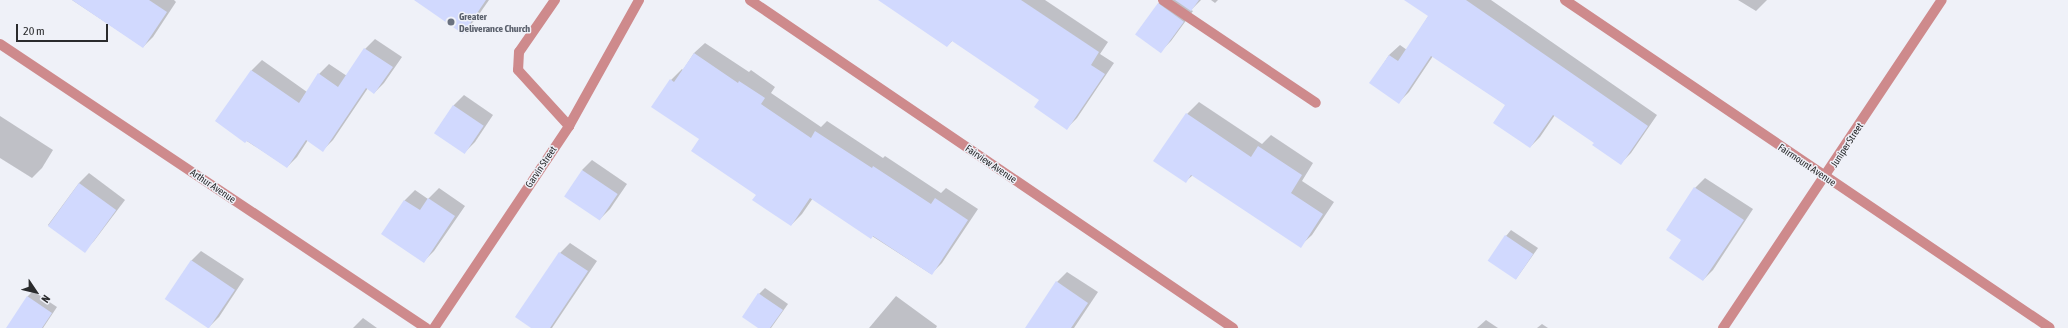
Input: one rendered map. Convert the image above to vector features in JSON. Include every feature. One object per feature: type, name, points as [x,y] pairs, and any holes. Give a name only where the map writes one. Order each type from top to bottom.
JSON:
[{"type":"street","points":[[555,0],[519,52],[518,70],[569,126]]},
{"type":"street","name":"Garvin Street","points":[[434,328],[569,126],[639,0]]},
{"type":"street","name":"Fairview Avenue","points":[[750,0],[1233,328]]},
{"type":"street","points":[[1163,0],[1316,103]]},
{"type":"street","name":"Fairmount Avenue","points":[[1565,0],[2050,328]]},
{"type":"street","name":"Juniper Street","points":[[1723,328],[1942,0]]},
{"type":"street","name":"Arthur Avenue","points":[[0,44],[426,328]]},
{"type":"building","points":[[72,0],[149,0],[167,12],[143,48]]},
{"type":"building","points":[[414,0],[486,0],[463,34]]},
{"type":"building","points":[[878,0],[1021,0],[1099,52],[1091,65],[1105,74],[1067,130],[1034,107],[1039,100],[952,41],[947,47]]},
{"type":"building","points":[[1175,0],[1199,0],[1191,11]]},
{"type":"building","points":[[1404,0],[1466,0],[1648,126],[1621,165],[1592,145],[1594,143],[1553,115],[1530,148],[1493,123],[1505,105],[1431,56],[1399,104],[1369,83],[1389,55],[1398,61],[1428,16]]},
{"type":"building","points":[[1158,3],[1184,22],[1161,53],[1135,35]]},
{"type":"building","points":[[364,48],[393,67],[374,94],[366,88],[323,152],[306,140],[287,168],[247,141],[245,143],[215,121],[251,70],[299,103],[318,73],[338,87]]},
{"type":"building","points":[[694,53],[738,83],[739,81],[765,98],[761,104],[811,138],[815,131],[872,168],[873,166],[931,204],[935,198],[968,220],[932,275],[873,236],[871,239],[810,198],[791,226],[752,200],[756,195],[691,151],[699,139],[651,107],[670,79],[674,82]]},
{"type":"building","points":[[453,105],[484,126],[465,154],[434,133]]},
{"type":"building","points":[[1186,113],[1251,157],[1258,146],[1302,175],[1291,193],[1323,214],[1301,248],[1191,175],[1186,183],[1153,161]]},
{"type":"building","points":[[582,170],[618,194],[600,221],[564,197]]},
{"type":"building","points":[[79,183],[116,210],[85,253],[48,226]]},
{"type":"building","points":[[1694,187],[1744,220],[1703,281],[1669,258],[1681,240],[1666,230]]},
{"type":"building","points":[[428,198],[455,216],[424,263],[381,234],[404,200],[420,210]]},
{"type":"building","points":[[1505,235],[1533,254],[1516,280],[1488,261]]},
{"type":"building","points":[[559,252],[588,271],[550,328],[531,328],[515,317]]},
{"type":"building","points":[[191,260],[235,290],[209,328],[165,299]]},
{"type":"building","points":[[1056,281],[1088,303],[1071,328],[1025,328]]},
{"type":"building","points":[[758,293],[783,310],[770,328],[758,328],[742,317]]},
{"type":"building","points":[[27,296],[52,313],[42,328],[6,328]]},
{"type":"place","name":"Greater Deliverance Church","points":[[451,22]]}]
